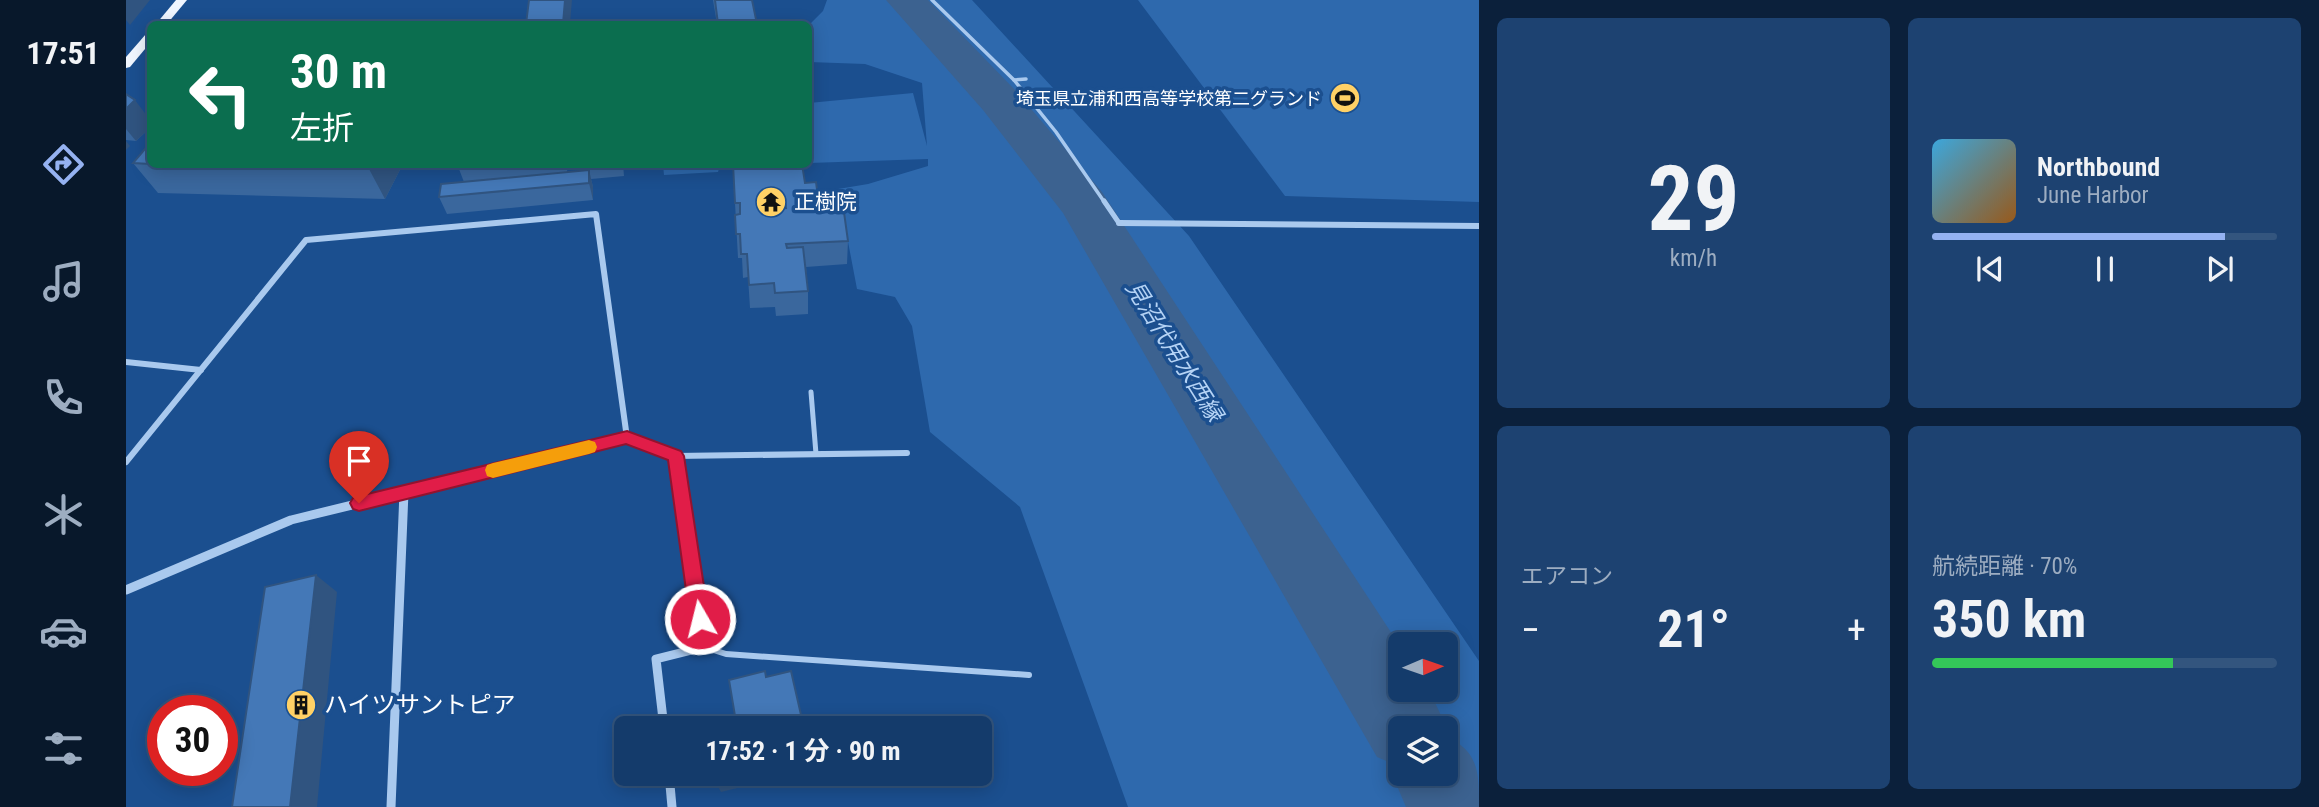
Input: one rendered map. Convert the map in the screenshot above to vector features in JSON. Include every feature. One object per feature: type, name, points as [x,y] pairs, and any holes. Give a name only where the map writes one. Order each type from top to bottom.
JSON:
[{"type":"main road","points":[[164,21],[182,0]]},
{"type":"main road","points":[[126,64],[147,40]]},
{"type":"street","points":[[126,462],[306,240],[596,214],[627,438]]},
{"type":"street","points":[[1119,223],[1479,226]]},
{"type":"street","points":[[126,362],[201,370]]},
{"type":"street","points":[[126,590],[291,520],[627,438],[675,456],[907,453]]},
{"type":"street","points":[[663,716],[656,659],[704,647],[675,456]]},
{"type":"street","points":[[391,807],[404,492]]},
{"type":"street","points":[[670,786],[672,807]]},
{"type":"lane","points":[[932,0],[1014,80],[1056,132],[1119,223]]},
{"type":"lane","points":[[1014,80],[1026,79]]},
{"type":"lane","points":[[811,392],[816,454]]},
{"type":"lane","points":[[704,647],[726,654],[1029,675]]},
{"type":"shaded area","points":[[827,0],[972,0],[1189,236],[1479,661],[1479,807],[1128,807],[1020,507],[930,432],[912,326],[895,297],[857,289],[838,189],[868,184],[928,166],[928,159],[812,163],[812,103],[913,93],[927,146],[922,83],[865,64],[812,62],[812,22],[823,11]]},
{"type":"shaded area","name":"埼玉県立浦和西高等学校第二グランド","points":[[1138,0],[1479,0],[1479,202],[1285,196]]},
{"type":"shaded area","points":[[663,168],[719,168],[718,172],[664,175]]},
{"type":"building","points":[[529,0],[565,0],[563,21],[526,21]]},
{"type":"building","points":[[715,0],[752,0],[756,21],[718,21]]},
{"type":"building","points":[[126,94],[135,100],[126,109]]},
{"type":"building","points":[[147,147],[147,164],[133,163]]},
{"type":"building","points":[[733,168],[803,168],[805,183],[816,182],[818,197],[834,196],[835,206],[843,205],[848,241],[786,244],[787,248],[803,247],[808,291],[775,293],[774,283],[749,285],[747,254],[741,254],[740,234],[736,234],[735,215],[740,214],[740,203],[735,203]],"holes":[[[776,201],[785,201],[786,208],[777,209]]]},
{"type":"building","points":[[589,170],[589,183],[439,197],[441,184]]},
{"type":"building","points":[[316,575],[290,807],[232,807],[235,786],[238,786],[238,767],[265,587]]},
{"type":"building","points":[[765,671],[766,677],[791,671],[801,716],[735,716],[729,680]]},
{"type":"waterway","name":"見沼代用水西縁","points":[[906,0],[999,100],[1084,204],[1399,716]]},
{"type":"waterway","name":"見沼代用水西縁","points":[[1442,786],[1455,807]]},
{"type":"slow traffic","points":[[493,470],[589,447]]},
{"type":"place","name":"埼玉県立浦和西高等学校第二グランド","points":[[1345,98]]},
{"type":"place","name":"正樹院","points":[[771,202]]},
{"type":"place","name":"ハイツサントピア","points":[[301,705]]},
{"type":"route","points":[[359,503],[627,438],[675,456],[700,619]]}]
